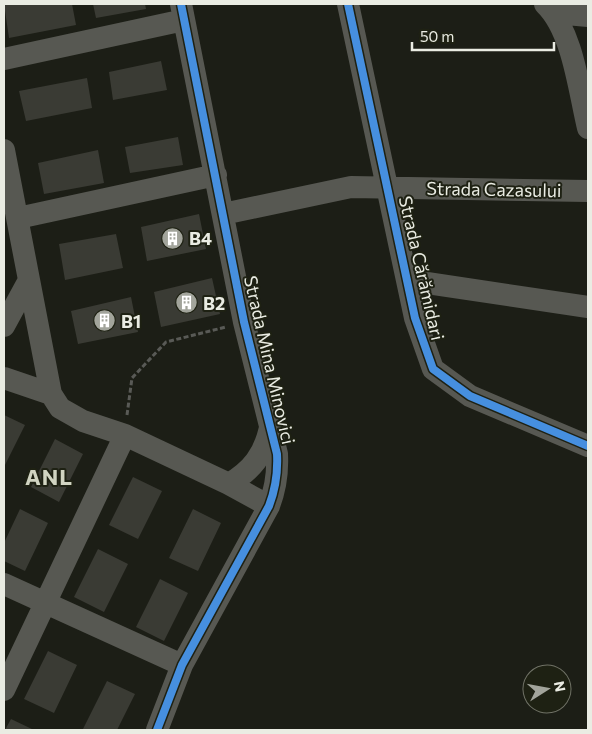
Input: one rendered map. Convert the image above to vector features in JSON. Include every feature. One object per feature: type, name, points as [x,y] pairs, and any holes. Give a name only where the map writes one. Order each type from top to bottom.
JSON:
[{"type":"street","name":"Strada Cărămidari","points":[[348,4],[415,318],[433,369],[470,396],[588,446]]},
{"type":"street","points":[[550,8],[588,16]]},
{"type":"street","points":[[550,8],[565,34],[588,128]]},
{"type":"street","points":[[4,59],[183,12]]},
{"type":"street","name":"Strada Mina Minovici","points":[[157,730],[182,665],[269,506],[276,488],[278,471],[277,454],[244,322],[183,12]]},
{"type":"street","points":[[4,150],[50,394],[60,408],[83,421],[125,435],[229,484],[269,506]]},
{"type":"street","points":[[18,218],[216,175]]},
{"type":"street","name":"Strada Cazasului","points":[[223,214],[351,187],[588,191]]},
{"type":"street","points":[[4,326],[29,280]]},
{"type":"street","points":[[407,280],[588,307]]},
{"type":"street","points":[[4,378],[50,394]]},
{"type":"street","points":[[229,484],[245,475],[257,462],[266,446],[270,428]]},
{"type":"street","points":[[4,690],[125,435]]},
{"type":"street","points":[[4,584],[182,665]]},
{"type":"path","points":[[125,435],[132,378],[166,342],[244,322]]},
{"type":"building","points":[[4,4],[72,4],[76,25],[9,38]]},
{"type":"building","points":[[93,4],[145,4],[146,9],[96,18]]},
{"type":"building","points":[[161,61],[167,90],[113,100],[109,72]]},
{"type":"building","points":[[87,78],[92,108],[26,121],[19,91]]},
{"type":"building","points":[[178,137],[183,165],[130,173],[125,147]]},
{"type":"building","points":[[98,150],[104,183],[44,194],[38,163]]},
{"type":"building","name":"B4","points":[[199,214],[206,249],[147,261],[141,227]]},
{"type":"building","points":[[116,234],[123,268],[65,280],[59,244]]},
{"type":"building","name":"B2","points":[[212,278],[220,314],[161,327],[154,292]]},
{"type":"building","name":"B1","points":[[131,297],[138,332],[78,344],[71,311]]},
{"type":"building","points":[[4,415],[25,425],[4,467]]},
{"type":"building","points":[[55,439],[83,454],[59,502],[31,487]]},
{"type":"building","points":[[133,477],[162,491],[138,539],[109,525]]},
{"type":"building","points":[[20,509],[48,523],[25,571],[4,561],[4,543]]},
{"type":"building","points":[[193,509],[221,523],[198,571],[169,558]]},
{"type":"building","points":[[98,549],[128,564],[104,612],[74,597]]},
{"type":"building","points":[[160,579],[188,593],[164,641],[136,627]]},
{"type":"building","points":[[48,651],[77,665],[54,713],[24,699]]},
{"type":"building","points":[[107,681],[135,694],[117,730],[83,729]]},
{"type":"building","points":[[11,719],[34,730],[5,730]]},
{"type":"cycle path","points":[[157,730],[182,665],[269,506],[275,487],[277,468],[277,454],[244,322],[181,4]]},
{"type":"cycle path","points":[[348,4],[415,318],[433,369],[470,396],[588,446]]},
{"type":"place","name":"B4","points":[[173,238]]},
{"type":"place","name":"B2","points":[[187,303]]},
{"type":"place","name":"B1","points":[[105,321]]},
{"type":"district","name":"ANL","points":[[49,476]]}]
